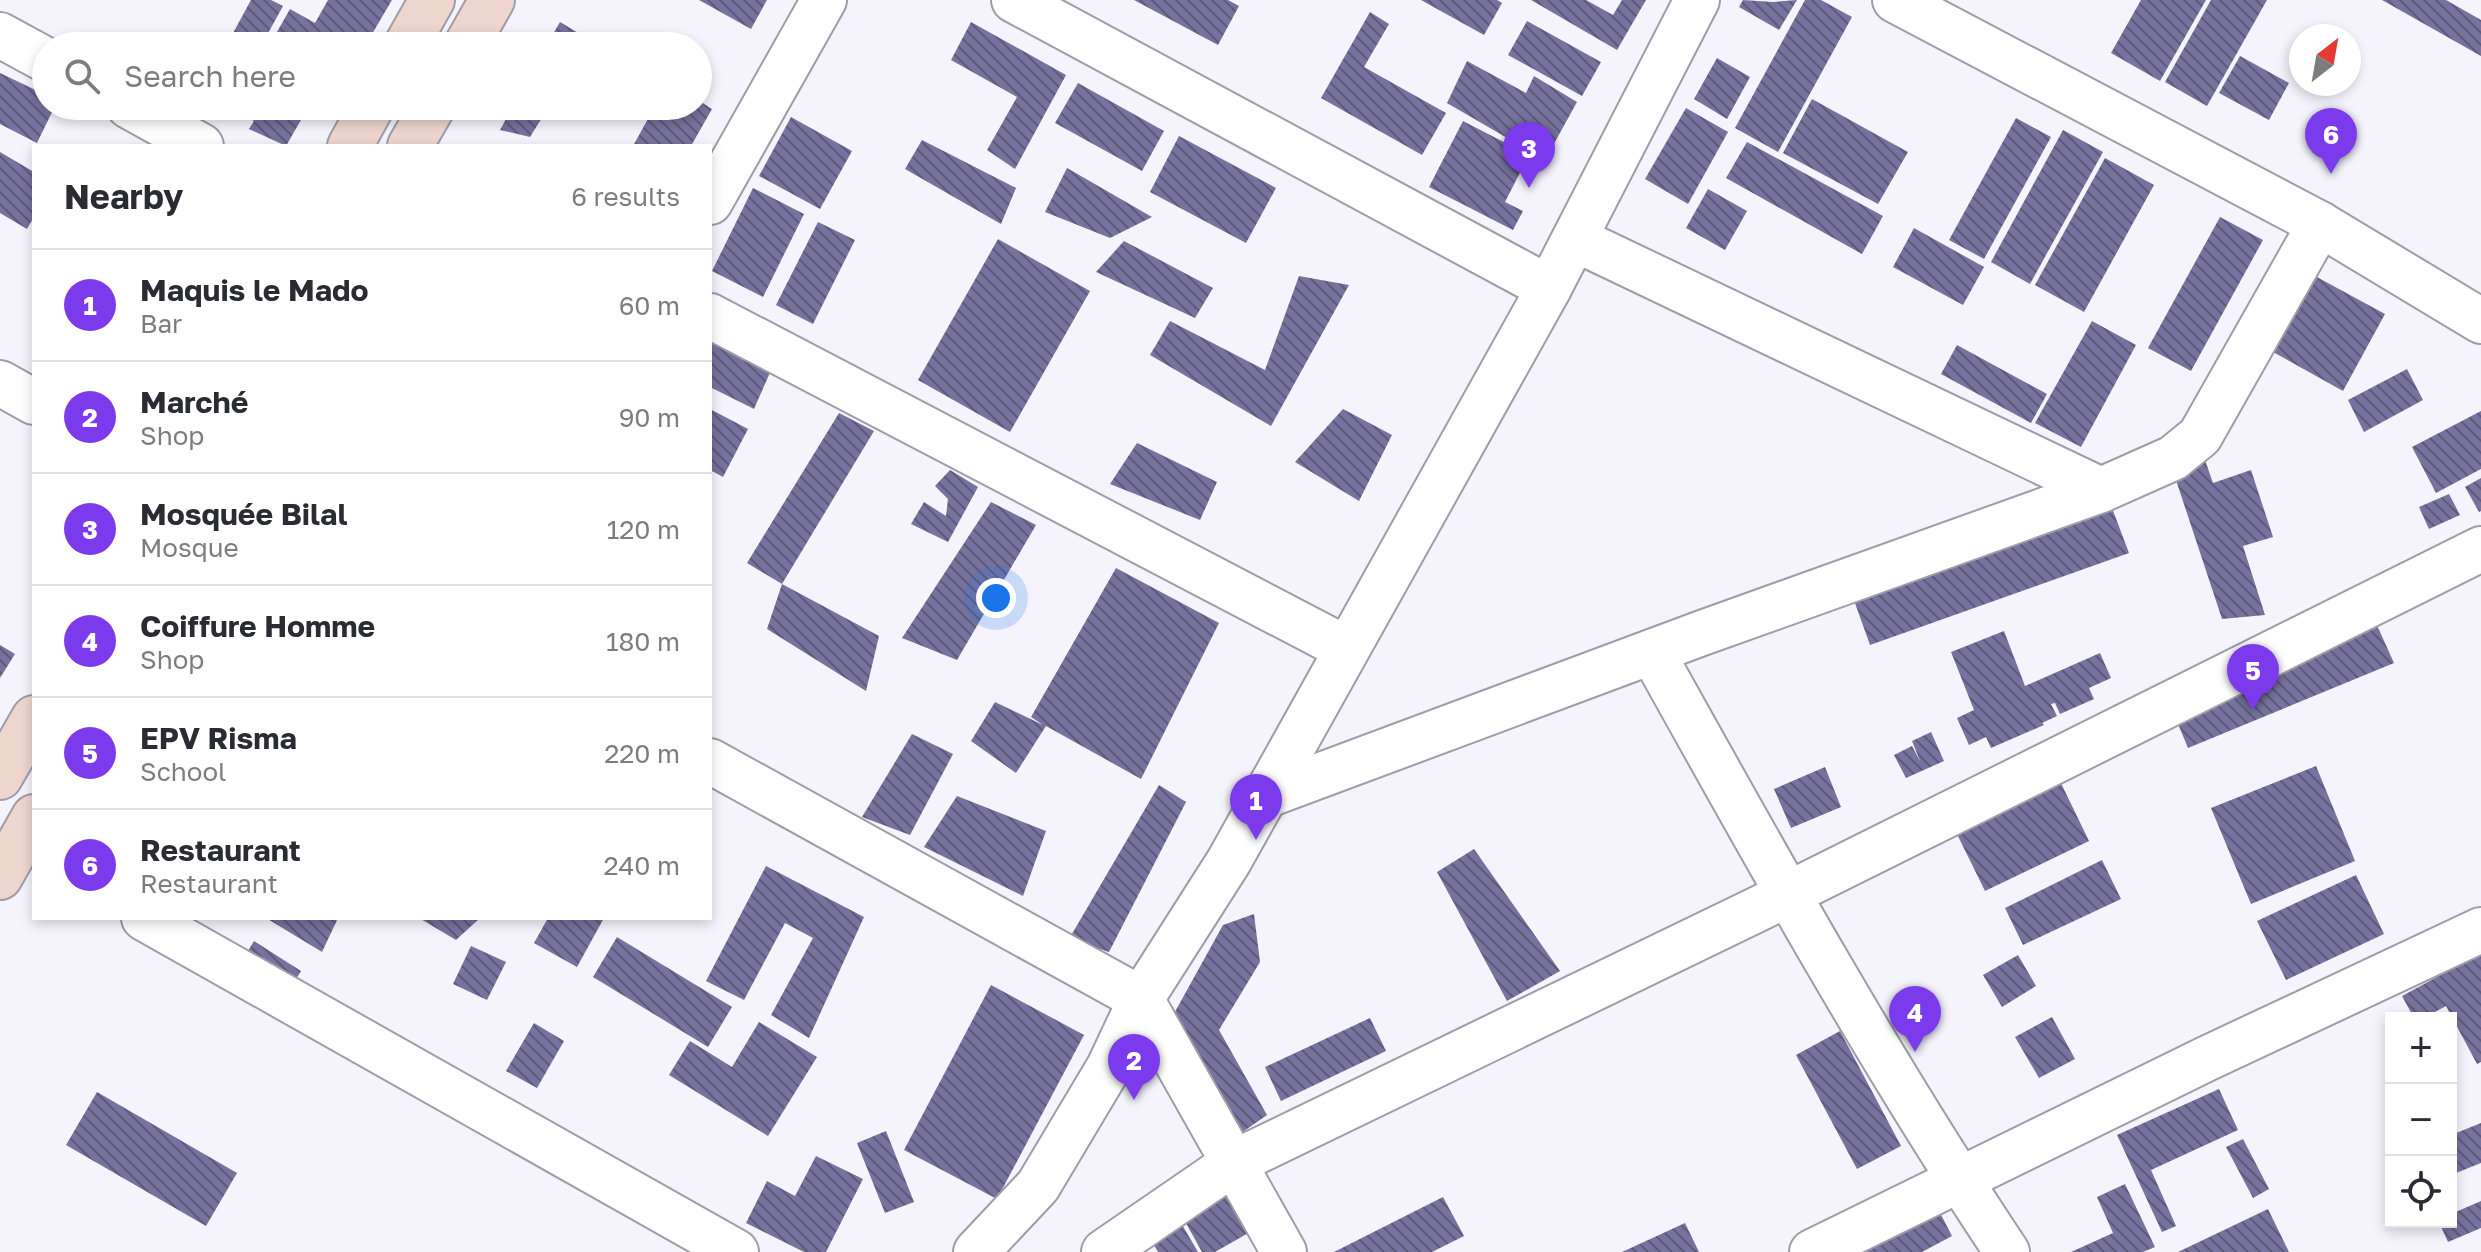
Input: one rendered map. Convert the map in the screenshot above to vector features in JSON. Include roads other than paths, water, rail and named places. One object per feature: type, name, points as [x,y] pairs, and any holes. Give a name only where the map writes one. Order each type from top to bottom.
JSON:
[{"type":"street","points":[[414,32],[432,0]]},
{"type":"street","points":[[474,32],[492,0]]},
{"type":"street","points":[[712,198],[824,0]]},
{"type":"street","points":[[1014,0],[1549,288]]},
{"type":"street","points":[[976,1252],[1038,1186],[1109,1067],[1141,999],[1265,796],[1549,288],[1697,0]]},
{"type":"street","points":[[1895,0],[2320,224],[2481,321]]},
{"type":"street","points":[[0,35],[32,52]]},
{"type":"street","points":[[154,120],[197,144]]},
{"type":"street","points":[[351,144],[364,120]]},
{"type":"street","points":[[411,144],[425,120]]},
{"type":"street","points":[[1265,796],[2101,490],[2173,458],[2200,436],[2320,224]]},
{"type":"street","points":[[1575,239],[2101,490]]},
{"type":"street","points":[[712,317],[1345,648]]},
{"type":"street","points":[[0,383],[32,401]]},
{"type":"street","points":[[1129,1245],[1235,1162],[1787,894],[2481,549]]},
{"type":"street","points":[[1652,652],[1787,894],[1958,1179],[2007,1252]]},
{"type":"street","points":[[0,777],[32,721]]},
{"type":"street","points":[[712,762],[1141,999],[1284,1252]]},
{"type":"street","points":[[148,920],[736,1252]]},
{"type":"street","points":[[1812,1252],[1958,1179],[2481,930]]},
{"type":"place","name":"Restaurant","points":[[2331,174]]},
{"type":"place","name":"Mosquée Bilal","points":[[1529,188]]},
{"type":"place","name":"EPV Risma","points":[[2253,710]]},
{"type":"place","name":"Maquis le Mado","points":[[1256,840]]},
{"type":"place","name":"Coiffure Homme","points":[[1915,1052]]},
{"type":"place","name":"Marché","points":[[1134,1100]]}]
